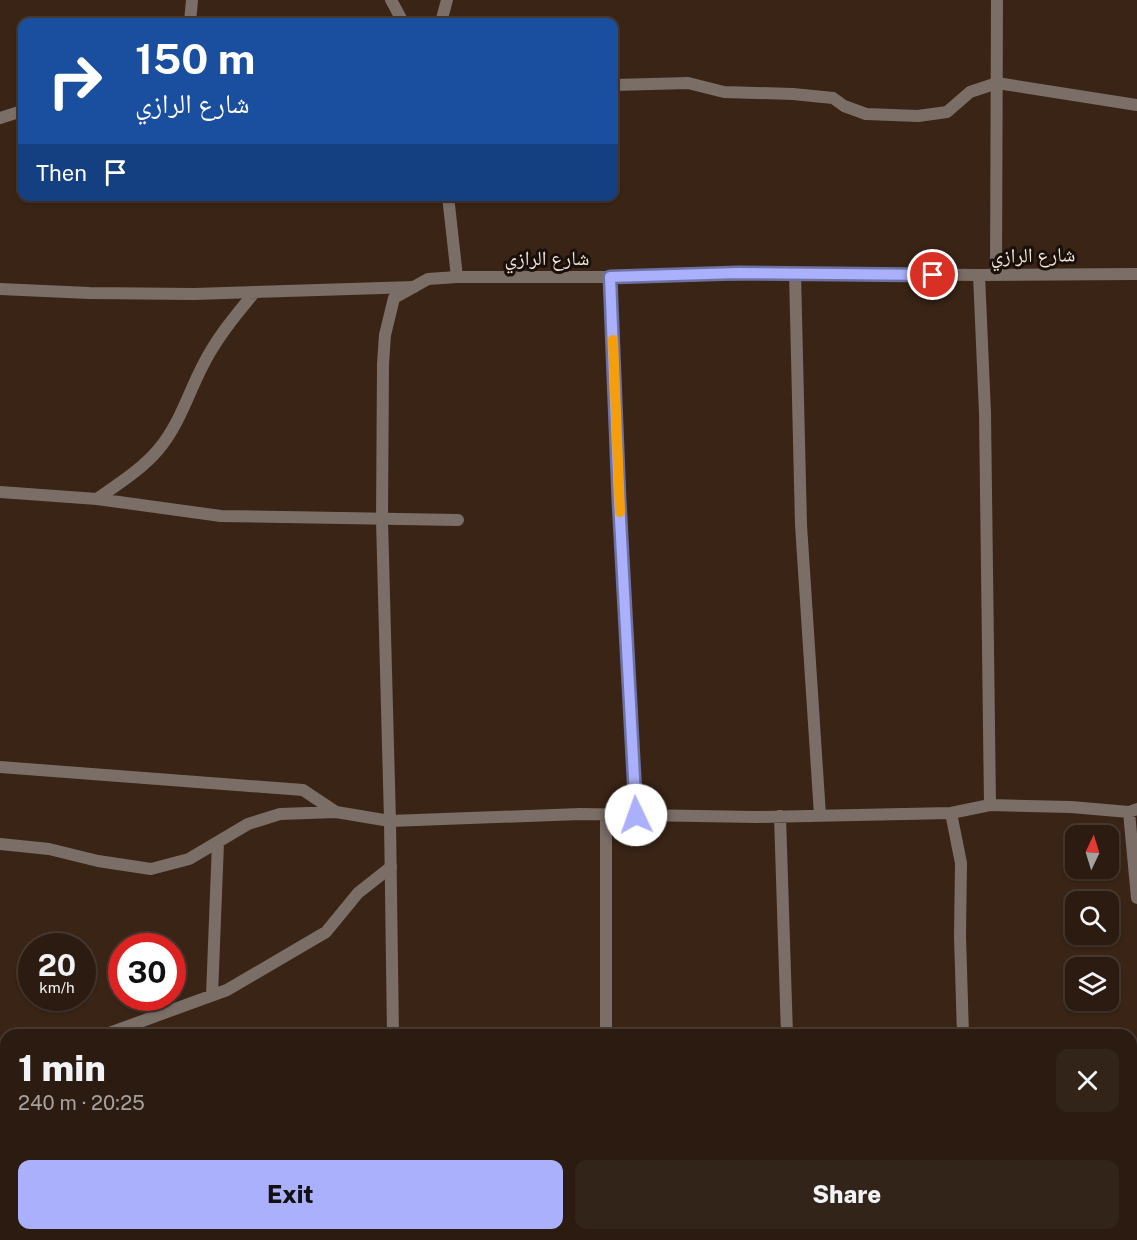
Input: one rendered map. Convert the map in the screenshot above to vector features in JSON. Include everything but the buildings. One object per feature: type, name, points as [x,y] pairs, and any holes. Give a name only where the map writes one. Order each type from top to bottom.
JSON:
[{"type":"street","points":[[190,18],[192,0]]},
{"type":"street","points":[[391,0],[401,18]]},
{"type":"street","points":[[442,18],[447,0]]},
{"type":"street","points":[[996,274],[997,0]]},
{"type":"street","points":[[618,85],[688,83],[724,92],[833,98],[844,106],[866,114],[918,116],[947,112],[970,92],[997,83],[1137,105]]},
{"type":"street","points":[[0,111],[18,111]]},
{"type":"street","points":[[0,118],[18,112]]},
{"type":"street","points":[[449,201],[457,277]]},
{"type":"street","points":[[795,273],[801,525],[820,815]]},
{"type":"street","name":"شارع الرازي","points":[[382,520],[383,364],[386,335],[394,298],[428,279],[795,273],[1137,274]]},
{"type":"street","points":[[979,275],[985,413],[990,805]]},
{"type":"street","points":[[610,277],[636,815]]},
{"type":"street","points":[[0,289],[89,293],[254,293],[414,287]]},
{"type":"street","points":[[97,499],[158,450],[180,418],[201,369],[222,331],[254,293]]},
{"type":"street","points":[[0,492],[97,499],[221,516],[458,520]]},
{"type":"street","points":[[382,520],[393,1029]]},
{"type":"street","points":[[0,767],[303,790],[336,812]]},
{"type":"street","points":[[0,844],[49,849],[98,861],[152,869],[189,859],[248,824],[280,814],[336,812],[390,821],[606,814],[780,816],[951,813],[990,805],[1071,807],[1133,810],[1137,898]]},
{"type":"street","points":[[951,813],[961,863],[963,1029]]},
{"type":"street","points":[[606,814],[606,1029]]},
{"type":"street","points":[[780,816],[787,1029]]},
{"type":"street","points":[[212,995],[218,843]]},
{"type":"street","points":[[120,1029],[227,990],[326,932],[358,893],[391,867]]},
{"type":"slow traffic","points":[[613,340],[620,512]]},
{"type":"route","points":[[636,815],[610,277],[738,273],[933,275]]}]
